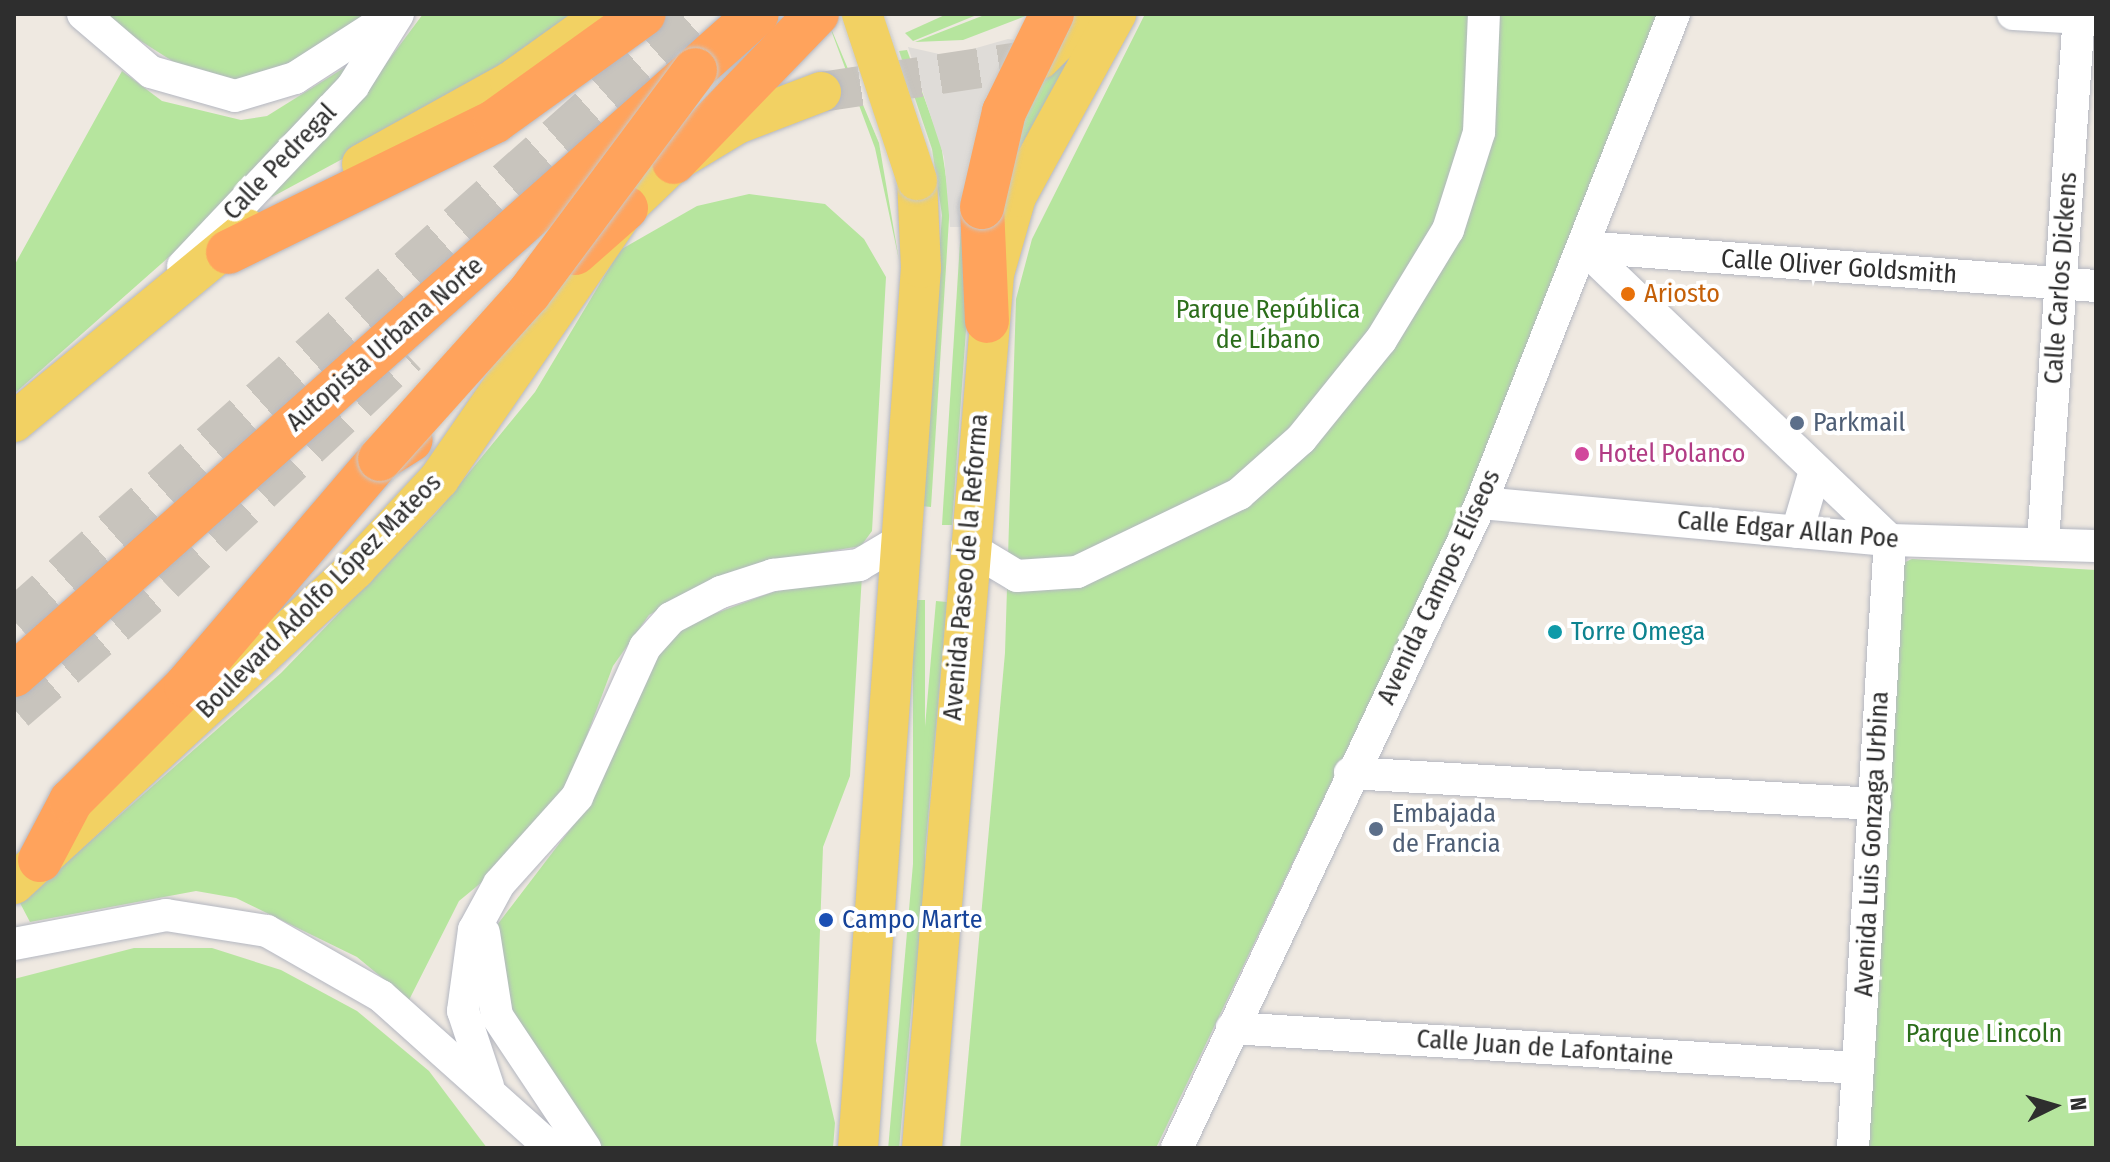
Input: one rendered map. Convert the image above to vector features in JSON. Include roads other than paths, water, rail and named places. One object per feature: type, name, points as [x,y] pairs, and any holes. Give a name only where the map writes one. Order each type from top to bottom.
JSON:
[{"type":"highway","points":[[228,252],[495,121],[644,14]]},
{"type":"highway","name":"Autopista Urbana Norte","points":[[14,639],[716,14]]},
{"type":"highway","name":"Autopista Urbana Norte","points":[[14,675],[757,14]]},
{"type":"highway","points":[[674,162],[817,14]]},
{"type":"highway","points":[[987,321],[1004,112],[1052,14]]},
{"type":"highway","points":[[27,872],[71,801],[119,755],[500,326],[620,178],[695,70]]},
{"type":"highway","points":[[380,459],[416,437],[597,229],[626,208]]},
{"type":"highway","points":[[471,377],[500,326]]},
{"type":"main road","points":[[14,422],[153,303],[228,252],[260,218],[510,82],[605,14]]},
{"type":"main road","points":[[858,1148],[921,268],[909,145],[862,14]]},
{"type":"main road","points":[[1040,59],[1085,14]]},
{"type":"main road","points":[[999,202],[1116,14]]},
{"type":"main road","name":"Boulevard Adolfo López Mateos","points":[[27,872],[356,568],[439,479],[626,208],[674,162],[764,109],[821,92]]},
{"type":"main road","name":"Avenida Paseo de la Reforma","points":[[922,1148],[963,586],[987,321]]},
{"type":"main road","points":[[900,559],[933,564],[963,586]]},
{"type":"street","points":[[83,14],[151,72],[235,96],[295,78],[396,14]]},
{"type":"street","name":"Calle Pedregal","points":[[153,303],[353,86],[396,14]]},
{"type":"street","points":[[967,546],[1017,576],[1077,572],[1228,501],[1301,439],[1381,340],[1448,230],[1479,132],[1484,14]]},
{"type":"street","name":"Avenida Campos Elíseos","points":[[1177,1148],[1350,773],[1481,503],[1674,14]]},
{"type":"street","points":[[2013,14],[2085,17]]},
{"type":"street","name":"Calle Carlos Dickens","points":[[2043,542],[2061,284],[2085,17]]},
{"type":"street","points":[[1583,247],[1890,540]]},
{"type":"street","name":"Calle Oliver Goldsmith","points":[[1583,247],[2096,286]]},
{"type":"street","points":[[1797,532],[1815,471]]},
{"type":"street","name":"Calle Edgar Allan Poe","points":[[1481,503],[1890,540],[2043,542],[2096,546]]},
{"type":"street","name":"Avenida Luis Gonzaga Urbina","points":[[1853,1148],[1890,540]]},
{"type":"street","points":[[488,1086],[466,1036],[463,988],[468,947],[489,898],[577,797],[635,660],[671,618],[749,582],[900,559]]},
{"type":"street","points":[[1350,773],[1875,804]]},
{"type":"street","points":[[489,898],[483,953],[497,1016],[585,1148]]},
{"type":"street","points":[[14,944],[166,915],[244,924],[353,975],[488,1086],[551,1148]]},
{"type":"street","name":"Calle Juan de Lafontaine","points":[[1232,1028],[1858,1068]]},
{"type":"tunnel","points":[[14,621],[698,14]]},
{"type":"tunnel","points":[[821,92],[1040,59]]},
{"type":"tunnel","points":[[14,709],[163,581],[406,353]]},
{"type":"place","name":"Ariosto","points":[[1628,294]]},
{"type":"place","name":"Parkmail","points":[[1797,423]]},
{"type":"place","name":"Hotel Polanco","points":[[1582,454]]},
{"type":"place","name":"Torre Omega","points":[[1555,632]]},
{"type":"place","name":"Embajada de Francia","points":[[1376,829]]},
{"type":"place","name":"Campo Marte","points":[[826,920]]},
{"type":"park label","name":"Parque República de Líbano","points":[[1268,325]]},
{"type":"park label","name":"Parque Lincoln","points":[[1984,1034]]}]
